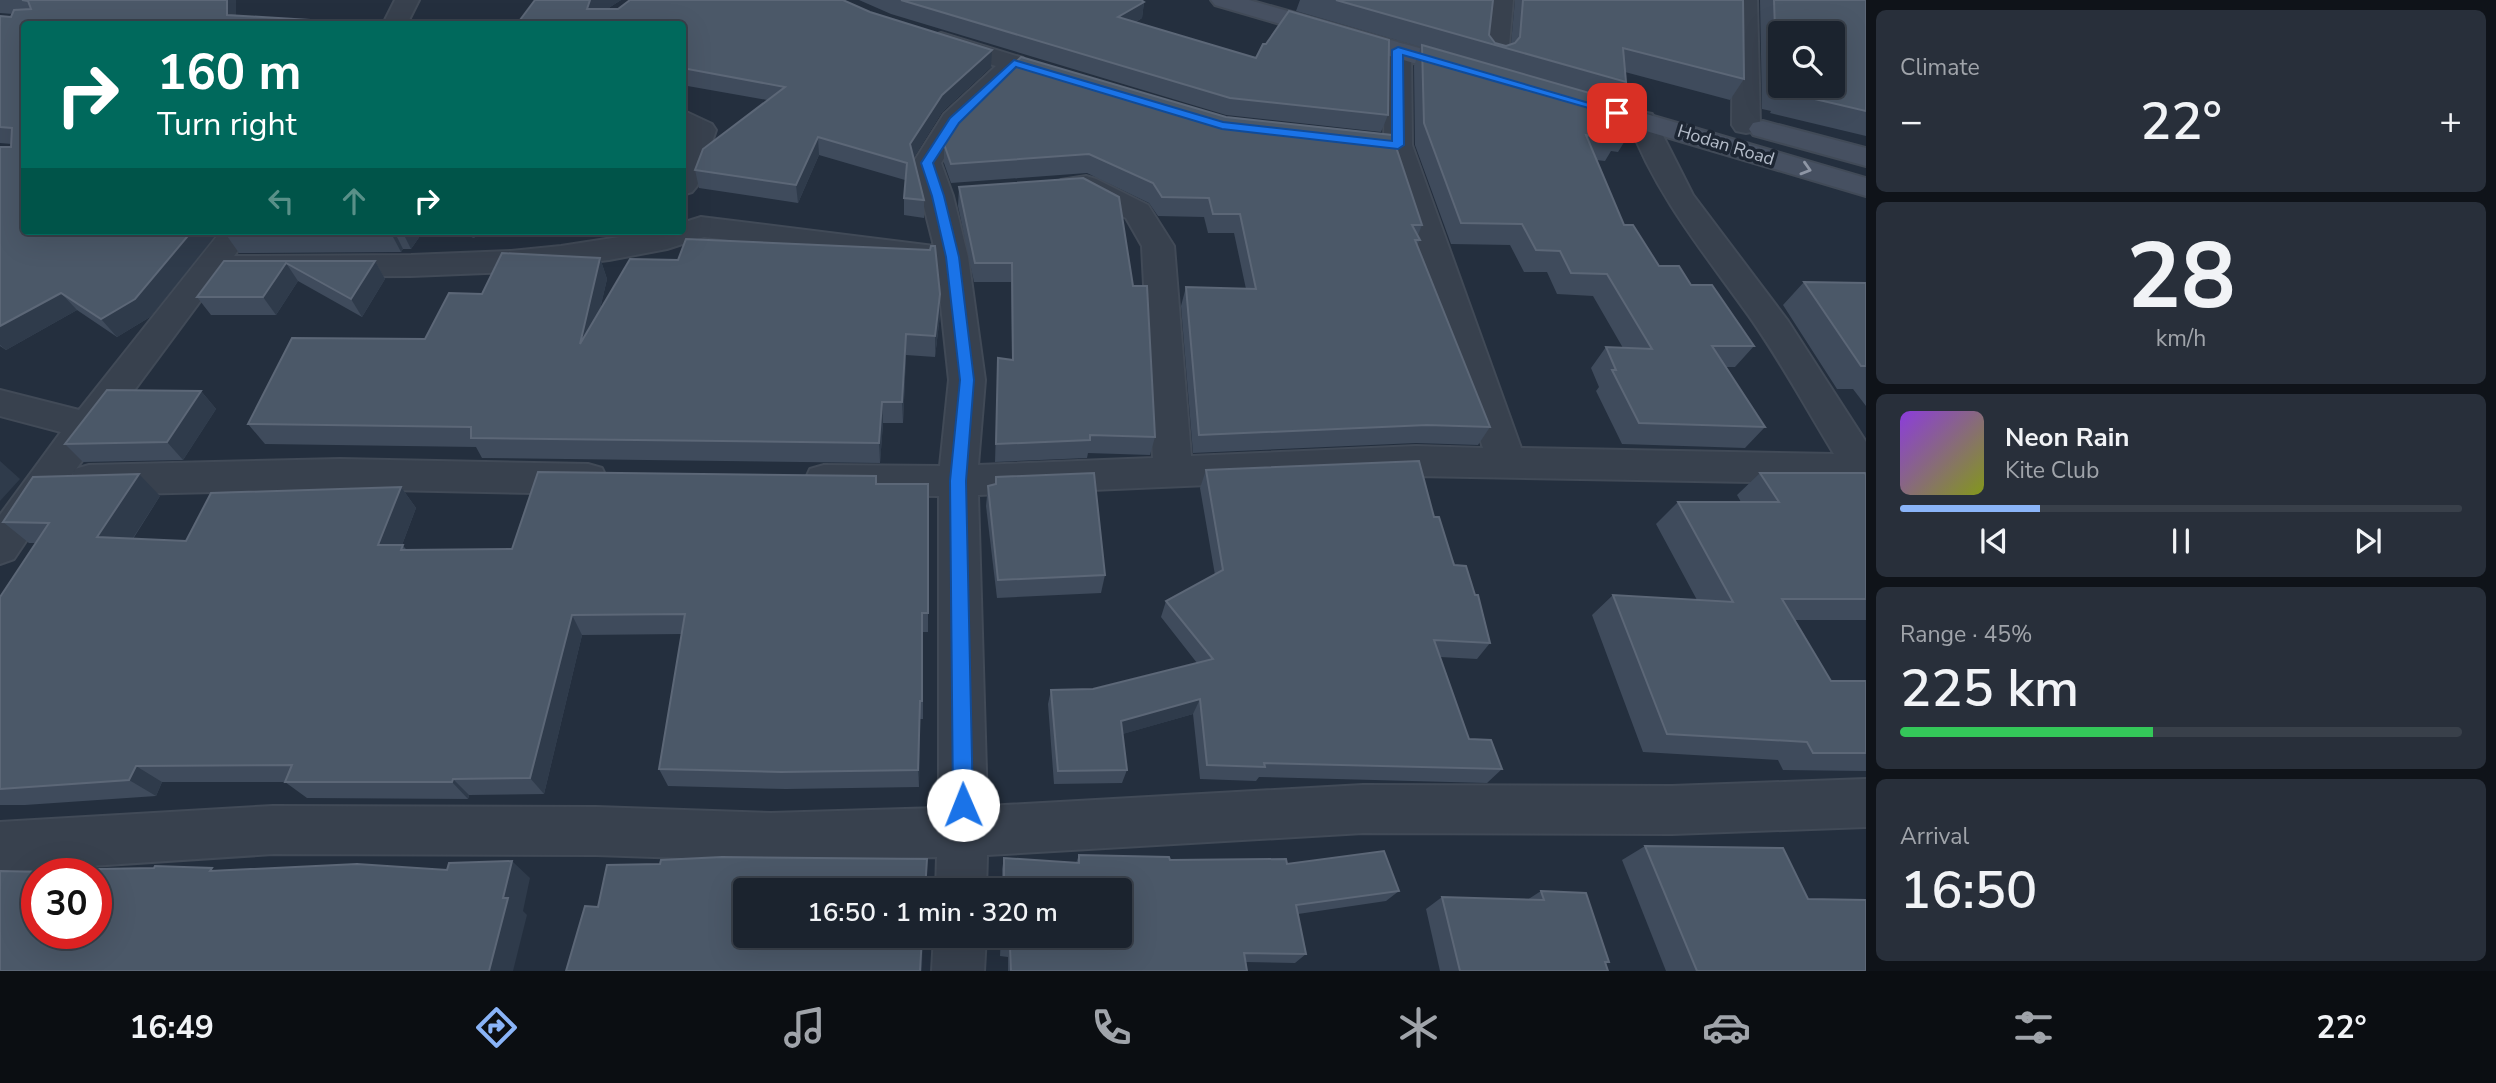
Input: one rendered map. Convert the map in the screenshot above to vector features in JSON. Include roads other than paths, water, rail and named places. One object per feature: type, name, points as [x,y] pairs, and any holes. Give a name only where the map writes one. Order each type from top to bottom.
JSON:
[{"type":"main road","points":[[1223,0],[1398,50],[1505,66]]},
{"type":"main road","points":[[1301,0],[1505,66]]},
{"type":"main road","name":"Hodan Road","points":[[1574,78],[1866,157]]},
{"type":"main road","name":"Hodan Road","points":[[1552,94],[1866,187]]},
{"type":"street","points":[[396,21],[407,0]]},
{"type":"street","points":[[1501,0],[1505,66]]},
{"type":"street","points":[[1745,0],[1746,125]]},
{"type":"street","points":[[907,30],[1027,67],[954,121],[927,163],[952,195],[952,257],[967,380],[958,481],[961,878]]},
{"type":"street","points":[[1398,50],[1385,144],[1506,460]]},
{"type":"street","points":[[686,120],[702,130],[686,175]]},
{"type":"street","points":[[1642,120],[1648,139],[1668,178],[1763,312],[1865,471]]},
{"type":"street","points":[[1046,188],[1086,185],[1137,212],[1158,246],[1172,470]]},
{"type":"street","points":[[692,215],[952,257]]},
{"type":"street","points":[[0,547],[45,481],[234,235]]},
{"type":"street","points":[[211,267],[486,262],[567,257],[676,239],[679,235]]},
{"type":"street","points":[[0,403],[89,426]]},
{"type":"street","points":[[790,480],[958,481],[1172,470],[1506,460],[1865,471]]},
{"type":"street","points":[[45,481],[340,474],[623,479]]},
{"type":"street","points":[[0,848],[273,830],[542,831],[771,838],[963,832],[1363,808],[1672,810],[1866,803]]},
{"type":"street","points":[[958,971],[959,948]]}]
